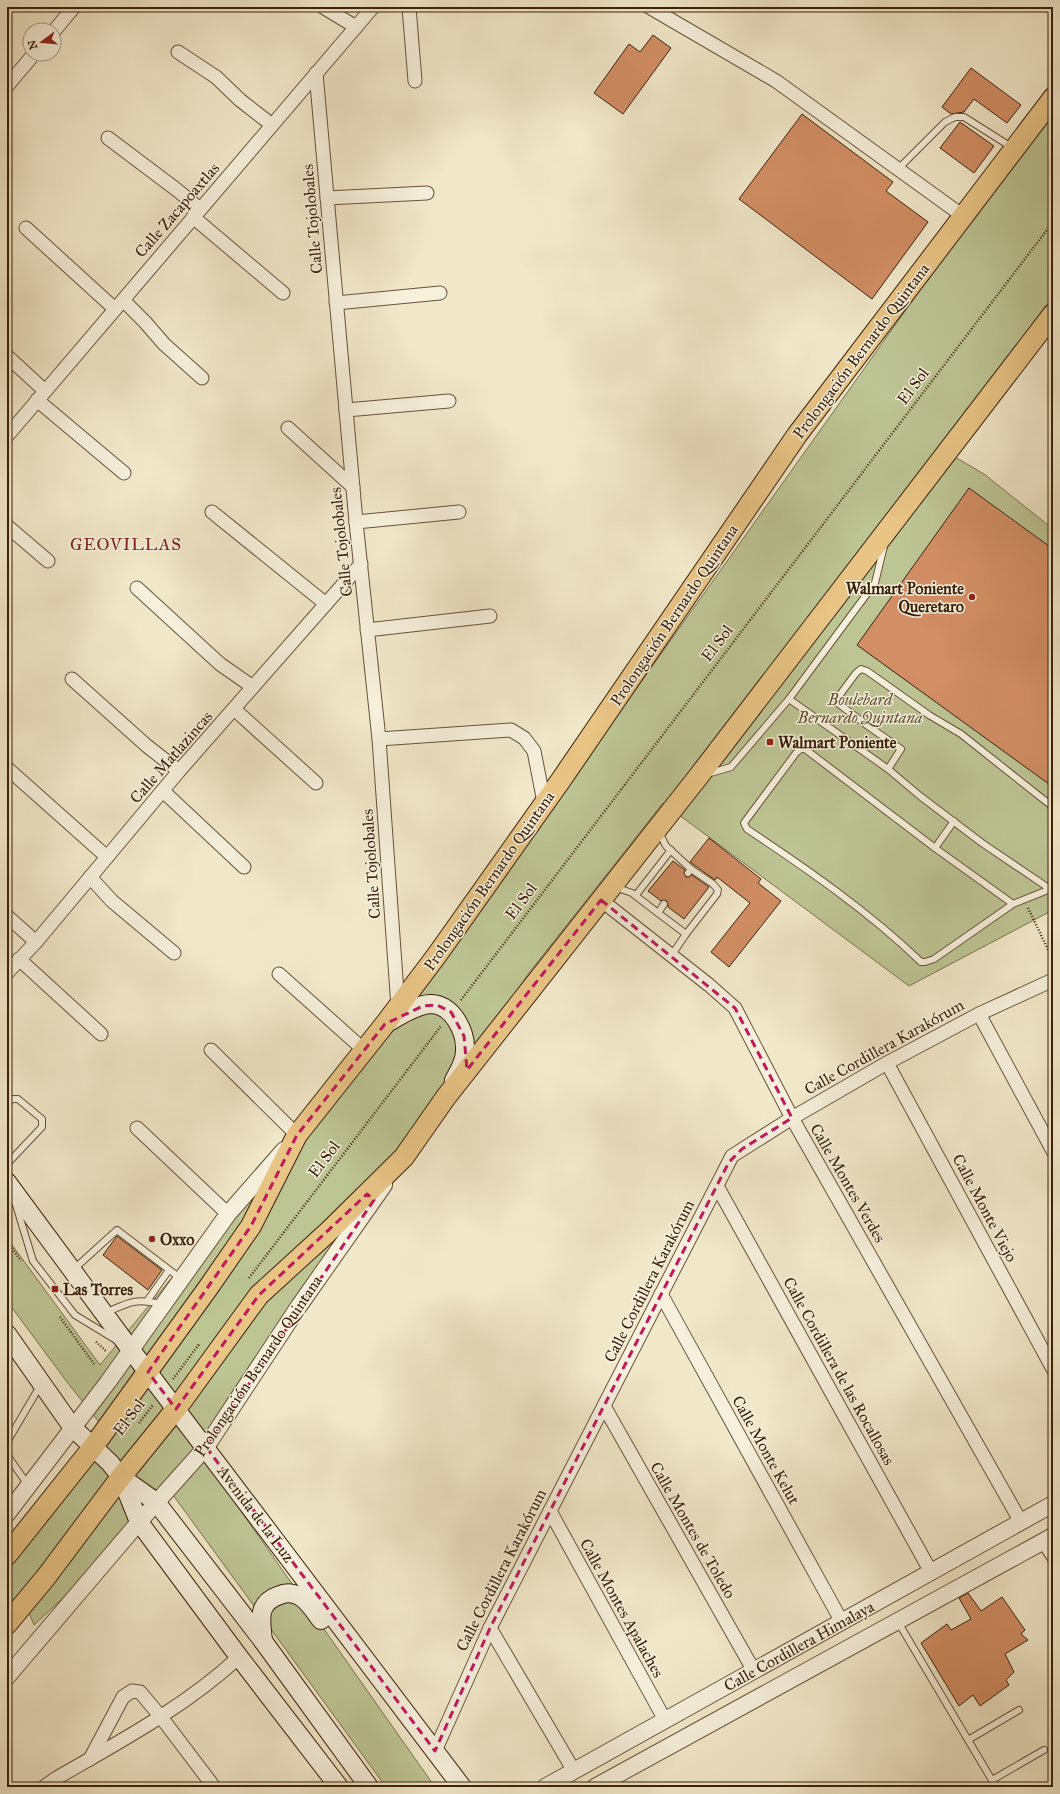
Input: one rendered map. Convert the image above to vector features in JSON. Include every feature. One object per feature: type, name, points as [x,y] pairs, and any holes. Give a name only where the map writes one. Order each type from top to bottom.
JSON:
[{"type":"main road","name":"Prolongación Bernardo Quintana","points":[[7,1555],[93,1447],[208,1288],[251,1226],[298,1135],[437,955],[565,774],[797,435],[1053,98]]},
{"type":"main road","name":"Prolongación Bernardo Quintana","points":[[7,1624],[46,1578],[121,1477],[176,1409],[259,1295],[327,1233],[404,1157],[446,1097],[698,777],[1053,314]]},
{"type":"main road","points":[[385,1024],[423,1006],[437,1006],[451,1012],[464,1036],[465,1052],[464,1060],[446,1097]]},
{"type":"main road","name":"Avenida de la Luz","points":[[8,1184],[131,1350],[206,1447],[462,1787]]},
{"type":"main road","points":[[7,1336],[73,1428],[121,1477],[156,1502],[263,1641],[369,1787]]},
{"type":"main road","points":[[121,1477],[138,1522],[339,1787]]},
{"type":"main road","points":[[263,1641],[262,1614],[264,1605],[269,1599],[283,1594],[292,1594],[301,1597],[308,1603],[378,1694],[408,1716]]},
{"type":"street","points":[[62,22],[74,7]]},
{"type":"street","points":[[323,7],[356,27]]},
{"type":"street","name":"Calle Zacapoaxtlas","points":[[7,436],[373,7]]},
{"type":"street","points":[[409,7],[415,81]]},
{"type":"street","points":[[649,7],[776,81],[963,216]]},
{"type":"street","points":[[178,52],[216,78],[240,100],[272,125]]},
{"type":"street","points":[[7,86],[27,62]]},
{"type":"street","name":"Calle Tojolobales","points":[[316,74],[356,522],[379,739],[398,1007]]},
{"type":"street","points":[[108,138],[177,190],[197,213],[283,293]]},
{"type":"street","points":[[328,198],[427,193]]},
{"type":"street","points":[[26,228],[119,304],[145,322],[164,344],[202,378]]},
{"type":"street","points":[[336,303],[440,293]]},
{"type":"street","points":[[7,356],[41,395],[124,473]]},
{"type":"street","points":[[346,410],[449,401]]},
{"type":"street","points":[[288,428],[353,487]]},
{"type":"street","points":[[212,512],[326,604]]},
{"type":"street","points":[[356,522],[459,512]]},
{"type":"street","points":[[7,526],[48,561]]},
{"type":"street","name":"Calle Matlazincas","points":[[7,973],[36,942],[179,771],[361,564]]},
{"type":"street","points":[[137,588],[220,664],[253,687]]},
{"type":"street","points":[[367,630],[490,616]]},
{"type":"street","points":[[72,679],[147,746],[179,771]]},
{"type":"street","points":[[234,709],[316,783]]},
{"type":"street","points":[[379,739],[511,730],[524,738],[534,751],[544,802]]},
{"type":"street","points":[[7,768],[107,857]]},
{"type":"street","points":[[163,791],[244,867]]},
{"type":"street","points":[[90,877],[112,900],[174,953]]},
{"type":"street","name":"Calle Montes Verdes","points":[[607,893],[672,956],[735,1008],[792,1118],[1021,1522]]},
{"type":"street","points":[[7,916],[36,942]]},
{"type":"street","points":[[19,959],[101,1034]]},
{"type":"street","points":[[279,974],[364,1050]]},
{"type":"street","name":"Calle Cordillera Karakórum","points":[[435,1751],[490,1628],[732,1156],[792,1118],[887,1063],[979,1014],[1053,980]]},
{"type":"street","points":[[979,1014],[1053,1151]]},
{"type":"street","points":[[211,1050],[298,1135]]},
{"type":"street","name":"Calle Monte Viejo","points":[[887,1063],[1053,1369]]},
{"type":"street","points":[[137,1128],[228,1214]]},
{"type":"street","name":"Prolongación Bernardo Quintana","points":[[7,1514],[73,1428],[163,1305],[175,1275],[298,1135]]},
{"type":"street","name":"Prolongación Bernardo Quintana","points":[[7,1677],[138,1522],[206,1447],[299,1306],[404,1157]]},
{"type":"street","name":"Calle Cordillera de las Rocallosas","points":[[717,1186],[931,1572]]},
{"type":"street","name":"Calle Monte Kelut","points":[[661,1294],[842,1622]]},
{"type":"street","name":"Calle Montes de Toledo","points":[[604,1406],[754,1671]]},
{"type":"street","name":"Calle Cordillera Himalaya","points":[[545,1787],[1053,1504]]},
{"type":"street","name":"Calle Montes Apalaches","points":[[550,1511],[665,1720]]},
{"type":"street","points":[[1048,1538],[1053,1556]]},
{"type":"street","name":"Calle Cordillera Himalaya","points":[[595,1787],[1048,1538]]},
{"type":"street","points":[[490,1628],[574,1771]]},
{"type":"street","points":[[44,1787],[51,1781],[161,1717],[224,1671],[239,1657]]},
{"type":"street","points":[[90,1759],[123,1697],[132,1691],[140,1692],[161,1717],[214,1787]]},
{"type":"lane","points":[[898,169],[946,122],[955,117],[964,117],[1014,149]]},
{"type":"lane","points":[[698,777],[731,767],[789,699],[874,583],[888,528]]},
{"type":"lane","points":[[888,769],[901,749],[868,726],[839,704],[836,700],[856,673],[861,669],[867,670],[929,714],[961,734],[1053,807]]},
{"type":"lane","points":[[789,699],[888,769],[954,821],[1051,889]]},
{"type":"lane","points":[[1013,904],[935,848],[805,749],[801,749],[796,753],[744,824],[747,829],[780,851],[878,924],[920,962],[934,959],[1013,904],[1051,889]]},
{"type":"lane","points":[[935,848],[954,821]]},
{"type":"lane","points":[[657,829],[666,846],[689,871],[713,884],[718,890],[717,894],[686,934],[672,956]]},
{"type":"lane","points":[[636,895],[671,850]]},
{"type":"lane","points":[[607,893],[636,895],[686,934]]},
{"type":"lane","points":[[658,913],[664,904]]},
{"type":"lane","points":[[7,1103],[13,1099],[18,1099],[42,1119],[43,1123],[40,1130],[7,1164]]},
{"type":"lane","points":[[8,1184],[33,1261],[75,1315],[131,1350]]},
{"type":"lane","points":[[72,1271],[117,1230],[175,1275],[147,1301]]},
{"type":"lane","points":[[104,1313],[132,1301],[147,1301],[163,1305]]},
{"type":"lane","points":[[7,1442],[42,1383]]},
{"type":"lane","points":[[7,1455],[29,1486]]},
{"type":"lane","points":[[897,1620],[996,1787]]},
{"type":"lane","points":[[968,1740],[1019,1710]]},
{"type":"lane","points":[[992,1780],[1044,1750]]},
{"type":"path","name":"El Sol","points":[[245,1284],[1053,222]]},
{"type":"path","points":[[1024,900],[1053,960]]},
{"type":"path","name":"El Sol","points":[[136,1427],[201,1341]]},
{"type":"highlighted area","points":[[601,900],[735,1008],[792,1118],[742,1149],[729,1162],[490,1628],[435,1751],[206,1447],[374,1200],[367,1194],[259,1295],[176,1409],[148,1372],[251,1226],[297,1135],[385,1024],[423,1006],[437,1005],[451,1012],[464,1036],[467,1070]]},
{"type":"green space","name":"Boulebard Bernardo Quintana","points":[[1053,112],[1053,302],[941,449],[984,474],[1053,529],[1053,910],[909,986],[663,803],[529,973],[205,1460],[435,1787],[386,1787],[173,1495],[34,1625],[27,1608],[7,1616],[7,1565],[106,1431],[67,1382],[7,1301],[7,1238],[100,1365],[507,870],[965,227]]},
{"type":"building","points":[[653,35],[671,48],[623,114],[594,93],[629,44],[640,52]]},
{"type":"building","points":[[971,68],[1021,105],[1007,123],[974,99],[964,112],[951,114],[942,107]]},
{"type":"building","points":[[802,114],[893,182],[886,191],[928,222],[872,299],[739,199]]},
{"type":"building","points":[[960,122],[994,146],[974,173],[940,148]]},
{"type":"building","name":"Walmart Poniente Queretaro","points":[[969,488],[1053,549],[1053,787],[857,645]]},
{"type":"building","points":[[709,838],[761,879],[758,883],[781,901],[729,967],[711,952],[750,903],[717,877],[715,880],[690,862]]},
{"type":"building","points":[[673,861],[685,870],[684,873],[686,877],[692,875],[709,887],[684,919],[668,907],[667,901],[661,901],[648,891]]},
{"type":"building","points":[[117,1236],[162,1270],[148,1290],[103,1255]]},
{"type":"building","points":[[968,1593],[981,1611],[1002,1597],[1025,1630],[1021,1634],[1028,1640],[1005,1654],[1014,1672],[1006,1680],[1009,1685],[980,1706],[973,1695],[959,1706],[921,1643],[947,1624],[951,1630],[971,1619],[959,1598]]},
{"type":"place","name":"Walmart Poniente Queretaro","points":[[972,597]]},
{"type":"place","name":"Walmart Poniente","points":[[770,742]]},
{"type":"place","name":"Oxxo","points":[[152,1239]]},
{"type":"place","name":"Las Torres","points":[[55,1289]]},
{"type":"district","name":"GEOVILLAS","points":[[126,544]]}]
